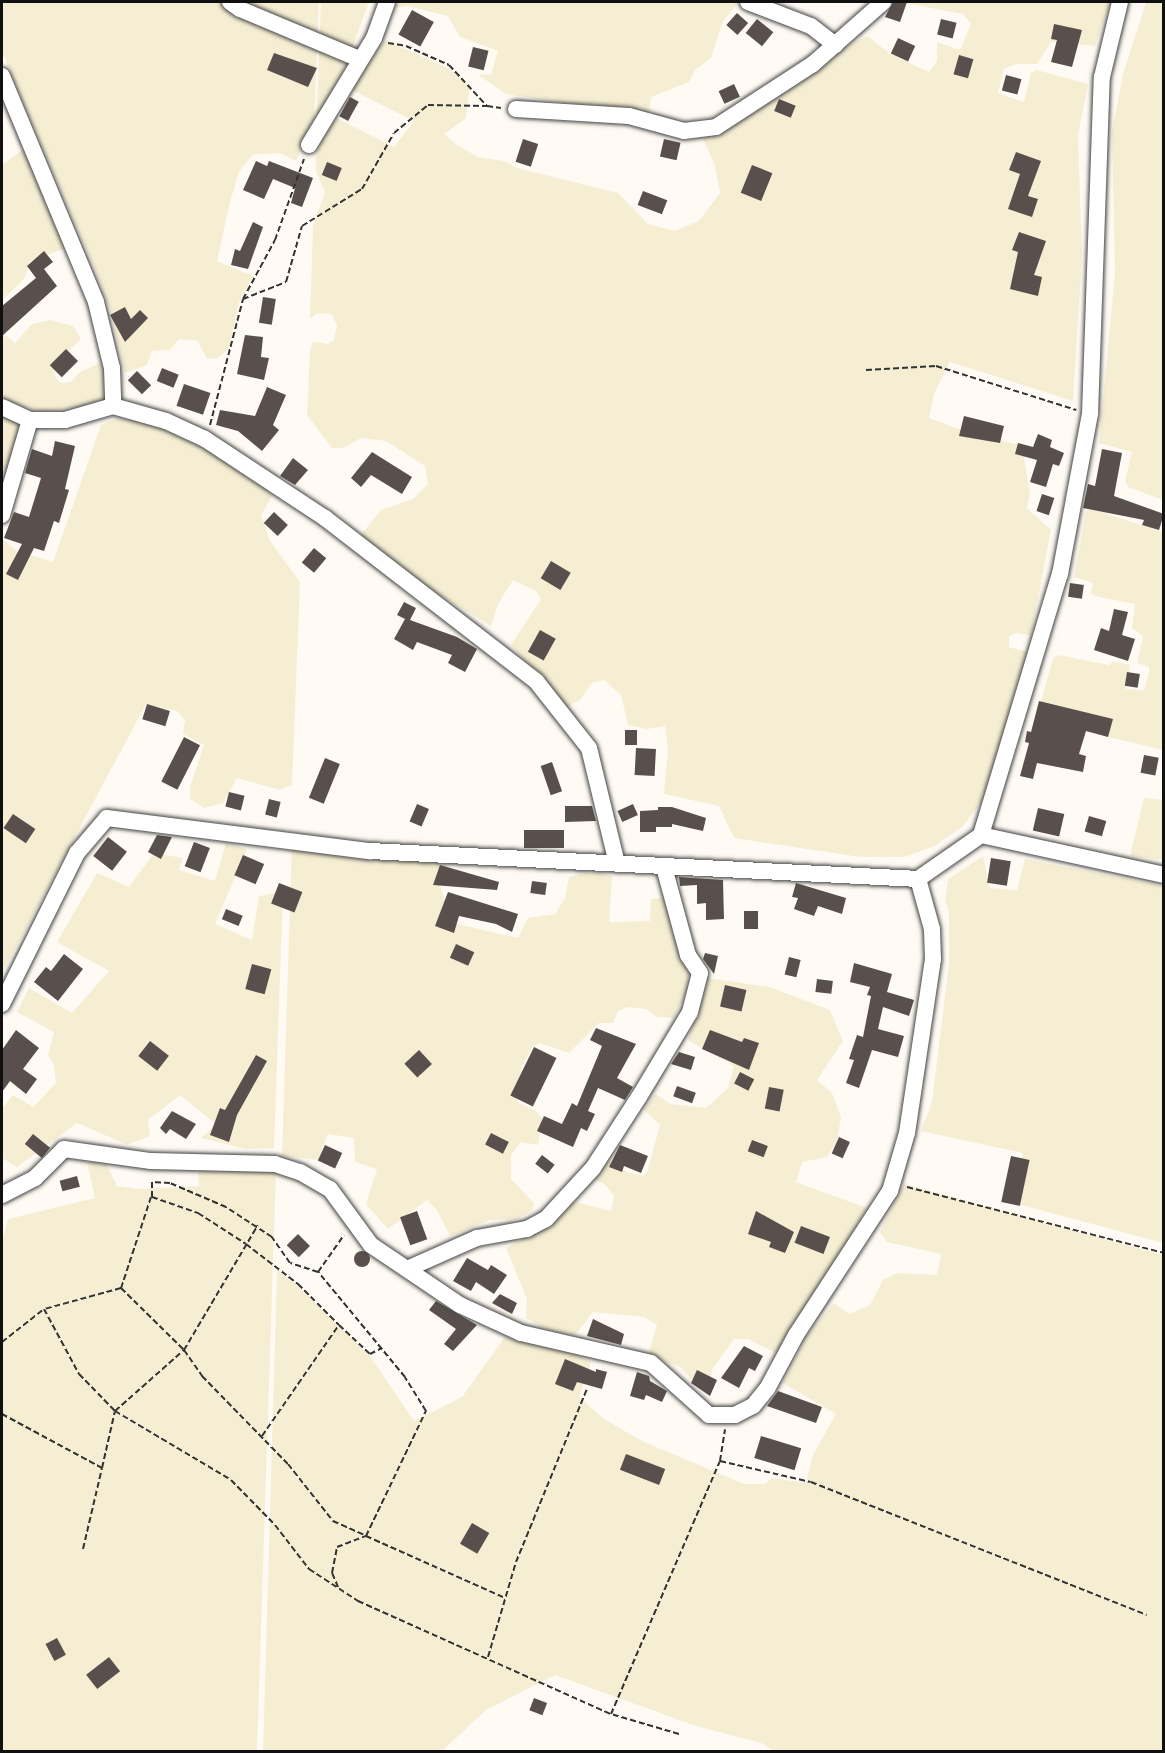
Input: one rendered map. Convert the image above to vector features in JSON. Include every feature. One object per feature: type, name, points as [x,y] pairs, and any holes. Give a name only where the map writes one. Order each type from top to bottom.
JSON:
[{"type":"street","points":[[230,2],[240,9],[360,59]]},
{"type":"street","points":[[309,145],[374,38],[387,2]]},
{"type":"street","points":[[748,2],[811,26],[835,45]]},
{"type":"street","points":[[516,109],[629,116],[684,131],[716,127],[813,64],[883,2]]},
{"type":"street","points":[[2,1004],[76,853],[107,818],[370,851],[918,879],[981,836],[1059,574],[1090,414],[1102,77],[1120,2]]},
{"type":"street","points":[[2,76],[96,302],[112,368],[113,406]]},
{"type":"street","points":[[2,407],[30,420],[65,420],[113,406],[166,420],[205,439],[325,518],[536,681],[589,748],[617,864]]},
{"type":"street","points":[[2,514],[30,420]]},
{"type":"street","points":[[981,836],[1164,875]]},
{"type":"street","points":[[406,1269],[477,1238],[527,1229],[546,1219],[593,1168],[639,1097],[690,1012],[700,973],[688,955],[664,867]]},
{"type":"street","points":[[2,1195],[35,1178],[64,1149],[151,1161],[275,1164],[300,1172],[330,1189],[371,1245],[460,1305],[522,1333],[651,1363],[694,1405],[709,1415],[728,1415],[753,1406],[767,1389],[796,1335],[892,1183],[907,1133],[933,959],[932,929],[918,879]]},
{"type":"path","points":[[374,38],[406,46],[449,65],[487,106]]},
{"type":"path","points":[[243,299],[286,282],[302,226],[362,189],[394,133],[428,105],[516,109]]},
{"type":"path","points":[[205,439],[227,371],[243,299],[275,240],[309,145]]},
{"type":"path","points":[[866,370],[936,366],[1090,414]]},
{"type":"path","points":[[121,1288],[152,1197],[152,1182],[170,1183],[258,1225],[272,1237],[290,1263],[318,1272],[382,1348],[426,1411],[366,1536],[337,1547],[332,1573],[338,1588]]},
{"type":"path","points":[[892,1183],[1164,1253]]},
{"type":"path","points":[[152,1197],[198,1213],[246,1244],[298,1284],[370,1354],[382,1348]]},
{"type":"path","points":[[318,1272],[353,1221]]},
{"type":"path","points":[[83,1549],[115,1411],[184,1350],[258,1225]]},
{"type":"path","points":[[2,1342],[44,1309],[121,1288]]},
{"type":"path","points":[[121,1288],[184,1350],[202,1376],[262,1436],[333,1521],[505,1598]]},
{"type":"path","points":[[44,1309],[79,1374],[115,1411],[231,1480],[275,1525],[309,1569],[358,1601],[488,1657],[611,1714],[679,1734]]},
{"type":"path","points":[[262,1436],[339,1325]]},
{"type":"path","points":[[488,1657],[516,1562],[587,1389]]},
{"type":"path","points":[[2,1414],[102,1468]]},
{"type":"path","points":[[611,1714],[720,1461],[728,1415]]},
{"type":"path","points":[[720,1461],[811,1482],[1147,1615]]},
{"type":"shaded area","points":[[2,2],[319,2],[314,125],[296,161],[279,153],[252,155],[239,172],[230,202],[217,261],[253,276],[239,303],[229,348],[218,358],[207,359],[198,341],[179,339],[170,350],[152,351],[147,365],[125,373],[110,309],[97,274],[2,52]]},
{"type":"shaded area","points":[[321,2],[369,2],[346,65],[316,128]]},
{"type":"shaded area","points":[[382,2],[739,2],[723,21],[711,58],[695,70],[689,82],[651,97],[649,116],[506,94],[478,75],[491,74],[498,51],[460,37],[448,16],[407,6],[391,8]]},
{"type":"shaded area","points":[[899,2],[1110,2],[1095,46],[1051,42],[1037,64],[1016,64],[1004,69],[998,93],[1024,102],[1031,73],[1037,70],[1088,84],[1078,136],[1082,255],[1073,401],[950,362],[934,394],[929,418],[978,436],[1022,445],[1030,494],[1027,508],[1051,530],[1031,635],[1015,633],[1009,636],[1009,647],[1027,652],[1006,737],[983,800],[963,826],[935,846],[904,857],[860,857],[734,838],[719,806],[664,794],[668,749],[665,726],[647,729],[628,725],[621,695],[604,680],[592,683],[580,700],[566,707],[511,645],[541,599],[536,591],[513,580],[498,604],[491,626],[423,585],[360,536],[381,510],[413,499],[428,484],[425,466],[386,441],[361,438],[343,448],[332,448],[307,415],[310,350],[313,342],[328,344],[334,340],[337,325],[331,314],[317,313],[310,319],[313,225],[325,192],[316,172],[316,154],[333,116],[394,147],[414,121],[350,89],[385,40],[448,68],[470,85],[466,118],[444,134],[457,145],[478,157],[504,161],[517,168],[618,193],[648,224],[675,231],[699,221],[720,193],[715,166],[703,139],[815,70],[849,45],[868,36],[890,54],[929,72],[937,61],[937,42],[960,50],[971,24],[963,14]]},
{"type":"shaded area","points":[[1146,2],[1164,2],[1163,500],[1128,487],[1125,481],[1132,452],[1099,443],[1115,273],[1112,131],[1123,74]]},
{"type":"shaded area","points":[[29,145],[68,247],[30,261],[24,279],[2,300],[2,165]]},
{"type":"shaded area","points":[[50,320],[73,326],[81,339],[56,364],[54,375],[60,383],[71,382],[80,372],[104,361],[113,396],[94,405],[39,412],[2,399],[2,333],[15,343],[32,324]]},
{"type":"shaded area","points":[[2,411],[24,422],[2,516]]},
{"type":"shaded area","points":[[118,418],[149,422],[186,438],[267,487],[272,496],[261,515],[270,541],[300,582],[292,785],[280,790],[237,778],[223,803],[204,808],[190,799],[190,787],[204,745],[183,734],[185,720],[177,711],[146,704],[2,973],[2,539],[17,551],[53,562],[101,425]]},
{"type":"shaded area","points":[[1092,509],[1163,532],[1163,750],[1036,720],[1053,658],[1058,655],[1109,665],[1113,661],[1130,665],[1126,689],[1144,690],[1149,673],[1149,667],[1137,663],[1143,636],[1132,628],[1135,604],[1095,596],[1091,594],[1093,583],[1074,577],[1086,511]]},
{"type":"shaded area","points":[[1144,798],[1163,800],[1163,860],[1130,856]]},
{"type":"shaded area","points":[[292,842],[441,863],[437,876],[452,923],[518,938],[528,918],[555,914],[565,898],[569,877],[588,872],[612,876],[609,922],[650,921],[651,899],[668,898],[673,934],[689,964],[687,990],[674,1018],[657,1017],[646,1009],[628,1007],[618,1011],[613,1023],[599,1023],[569,1053],[539,1043],[532,1047],[521,1068],[517,1102],[536,1111],[542,1119],[538,1145],[521,1142],[511,1155],[511,1179],[534,1203],[532,1211],[516,1219],[490,1220],[450,1236],[437,1210],[427,1200],[388,1229],[366,1204],[377,1169],[355,1162],[354,1138],[328,1134],[318,1160],[282,1156]]},
{"type":"shaded area","points":[[226,843],[247,849],[215,924],[252,940],[259,896],[283,892],[274,1148],[246,1149],[201,1138],[216,1124],[180,1095],[148,1120],[150,1136],[127,1145],[77,1123],[17,1167],[2,1158],[2,1109],[13,1095],[33,1107],[56,1083],[54,1065],[48,1055],[54,1032],[17,1012],[29,988],[72,1013],[109,971],[57,942],[97,873],[129,887],[154,853],[183,858],[179,870],[215,881]]},
{"type":"shaded area","points":[[983,856],[990,888],[1017,890],[1025,859],[1163,886],[1163,1243],[1014,1203],[1023,1153],[921,1131],[932,1102],[949,963],[949,912],[945,901],[948,879]]},
{"type":"shaded area","points":[[708,978],[770,987],[830,1010],[843,1041],[817,1080],[832,1093],[841,1117],[837,1141],[827,1157],[802,1162],[796,1182],[867,1208],[778,1354],[748,1339],[734,1339],[713,1368],[708,1386],[701,1390],[680,1367],[648,1355],[657,1325],[644,1317],[593,1312],[575,1335],[547,1330],[526,1318],[527,1299],[506,1248],[544,1227],[567,1203],[575,1202],[611,1211],[614,1195],[603,1183],[591,1179],[609,1160],[627,1172],[643,1176],[647,1172],[660,1125],[644,1110],[655,1094],[671,1104],[706,1108],[728,1088],[734,1066],[688,1040]]},
{"type":"shaded area","points":[[197,1159],[276,1171],[257,1751],[2,1751],[2,1240],[8,1219],[95,1198],[87,1162],[105,1161],[117,1186],[138,1189],[199,1186]]},
{"type":"shaded area","points":[[904,1184],[1163,1255],[1163,1751],[774,1751],[761,1743],[696,1726],[555,1675],[486,1710],[442,1751],[263,1752],[277,1270],[297,1285],[370,1356],[414,1421],[462,1397],[510,1330],[542,1339],[591,1362],[579,1397],[604,1419],[642,1441],[744,1484],[765,1484],[772,1478],[806,1483],[813,1455],[836,1414],[783,1383],[806,1337],[834,1303],[849,1314],[870,1305],[883,1280],[897,1273],[937,1275],[941,1254],[887,1242],[880,1232]]},
{"type":"building","points":[[893,2],[907,2],[900,22],[885,17]]},
{"type":"building","points":[[412,10],[434,22],[420,47],[398,34]]},
{"type":"building","points":[[737,13],[748,23],[737,35],[726,25]]},
{"type":"building","points":[[757,19],[773,32],[762,46],[746,33]]},
{"type":"building","points":[[941,19],[957,23],[953,38],[937,35]]},
{"type":"building","points":[[1054,24],[1082,30],[1072,67],[1051,62],[1057,40],[1051,39]]},
{"type":"building","points":[[898,38],[915,46],[908,61],[891,53]]},
{"type":"building","points":[[473,47],[489,51],[484,70],[468,66]]},
{"type":"building","points":[[274,53],[317,68],[308,87],[267,70]]},
{"type":"building","points":[[959,55],[973,59],[968,78],[953,74]]},
{"type":"building","points":[[1006,75],[1021,79],[1017,95],[1002,90]]},
{"type":"building","points":[[734,84],[740,97],[725,104],[719,91]]},
{"type":"building","points":[[350,97],[359,102],[348,121],[339,116]]},
{"type":"building","points":[[779,99],[796,106],[791,118],[774,111]]},
{"type":"building","points":[[523,139],[538,144],[531,167],[516,162]]},
{"type":"building","points":[[664,139],[681,143],[677,160],[660,157]]},
{"type":"building","points":[[1016,152],[1041,161],[1028,196],[1038,199],[1032,217],[1008,209],[1020,174],[1009,170]]},
{"type":"building","points":[[256,161],[267,166],[269,161],[313,178],[302,207],[291,203],[295,188],[273,179],[264,199],[243,190]]},
{"type":"building","points":[[327,162],[342,168],[337,181],[322,175]]},
{"type":"building","points":[[752,165],[772,173],[761,201],[741,193]]},
{"type":"building","points":[[643,191],[667,200],[662,214],[638,205]]},
{"type":"building","points":[[253,222],[263,227],[248,269],[231,265],[235,249],[240,251]]},
{"type":"building","points":[[1019,232],[1046,241],[1034,275],[1042,277],[1038,296],[1010,289],[1018,252],[1012,250]]},
{"type":"building","points":[[44,251],[53,262],[44,269],[57,286],[2,336],[2,306],[36,278],[27,266]]},
{"type":"building","points":[[263,297],[276,299],[272,325],[259,323]]},
{"type":"building","points":[[125,307],[131,319],[140,310],[148,318],[125,342],[110,315]]},
{"type":"building","points":[[245,335],[263,337],[261,357],[269,358],[264,380],[237,374]]},
{"type":"building","points":[[66,349],[78,361],[62,377],[50,365]]},
{"type":"building","points":[[162,368],[179,375],[173,388],[157,381]]},
{"type":"building","points":[[137,371],[151,385],[142,394],[128,380]]},
{"type":"building","points":[[184,384],[210,393],[203,415],[177,406]]},
{"type":"building","points":[[267,387],[286,395],[273,425],[279,430],[262,451],[238,431],[216,425],[220,410],[255,416]]},
{"type":"building","points":[[964,416],[1004,426],[1000,443],[959,436]]},
{"type":"building","points":[[1038,434],[1052,440],[1050,447],[1064,453],[1059,466],[1053,464],[1046,487],[1030,482],[1037,460],[1015,454],[1018,443],[1033,447]]},
{"type":"building","points":[[55,441],[75,446],[65,489],[69,490],[59,523],[54,521],[44,551],[34,548],[18,580],[6,574],[22,544],[4,538],[14,512],[29,517],[41,478],[25,473],[32,449],[52,456]]},
{"type":"building","points":[[1102,449],[1122,453],[1114,496],[1164,514],[1159,530],[1142,525],[1144,520],[1083,508],[1088,484],[1095,486]]},
{"type":"building","points":[[372,452],[412,477],[402,494],[371,475],[361,487],[351,478]]},
{"type":"building","points":[[293,458],[308,470],[295,485],[280,476]]},
{"type":"building","points":[[1042,494],[1054,498],[1049,515],[1036,511]]},
{"type":"building","points":[[274,512],[288,525],[278,536],[264,523]]},
{"type":"building","points":[[314,548],[326,558],[314,573],[302,563]]},
{"type":"building","points":[[551,561],[571,573],[560,590],[541,578]]},
{"type":"building","points":[[1070,583],[1084,585],[1082,599],[1068,597]]},
{"type":"building","points":[[404,602],[416,608],[410,620],[457,637],[477,649],[465,672],[448,663],[452,655],[417,642],[413,650],[394,639],[405,619],[397,615]]},
{"type":"building","points":[[1114,609],[1128,612],[1122,635],[1135,639],[1128,661],[1094,650],[1101,628],[1109,631]]},
{"type":"building","points":[[540,630],[556,639],[544,661],[528,652]]},
{"type":"building","points":[[1127,672],[1140,674],[1138,688],[1125,686]]},
{"type":"building","points":[[1039,701],[1113,719],[1108,737],[1086,731],[1079,754],[1086,756],[1083,772],[1037,763],[1033,779],[1020,776],[1029,743],[1025,742],[1027,731],[1031,732]]},
{"type":"building","points":[[147,704],[170,711],[165,726],[142,719]]},
{"type":"building","points":[[625,730],[637,730],[637,745],[625,745]]},
{"type":"building","points":[[184,737],[200,745],[177,790],[161,782]]},
{"type":"building","points":[[636,748],[656,749],[655,776],[635,775]]},
{"type":"building","points":[[1144,755],[1159,758],[1155,776],[1141,773]]},
{"type":"building","points":[[325,758],[340,764],[324,804],[309,798]]},
{"type":"building","points":[[552,762],[562,791],[551,795],[541,766]]},
{"type":"building","points":[[229,792],[245,796],[241,810],[225,807]]},
{"type":"building","points":[[269,799],[281,802],[277,817],[265,815]]},
{"type":"building","points":[[417,804],[429,809],[422,827],[410,821]]},
{"type":"building","points":[[633,804],[638,815],[622,822],[617,811]]},
{"type":"building","points":[[565,806],[592,806],[596,821],[565,822]]},
{"type":"building","points":[[658,807],[672,807],[706,818],[703,831],[672,824],[672,827],[656,827],[656,832],[640,832],[640,811],[658,810]]},
{"type":"building","points":[[1038,808],[1064,814],[1059,836],[1033,830]]},
{"type":"building","points":[[13,814],[35,829],[26,843],[3,828]]},
{"type":"building","points":[[1089,816],[1106,821],[1102,836],[1085,831]]},
{"type":"building","points":[[524,830],[564,830],[564,848],[524,848]]},
{"type":"building","points":[[157,835],[172,837],[161,859],[148,852]]},
{"type":"building","points":[[108,837],[127,852],[112,871],[93,856]]},
{"type":"building","points":[[194,842],[210,848],[201,872],[185,866]]},
{"type":"building","points":[[243,855],[264,864],[256,884],[234,875]]},
{"type":"building","points":[[991,858],[1011,861],[1007,886],[987,883]]},
{"type":"building","points":[[440,865],[499,882],[497,890],[433,885]]},
{"type":"building","points":[[679,877],[723,880],[724,919],[706,920],[706,903],[697,904],[697,885],[680,886]]},
{"type":"building","points":[[532,881],[547,883],[545,895],[530,893]]},
{"type":"building","points":[[279,883],[302,892],[294,912],[271,904]]},
{"type":"building","points":[[796,883],[846,898],[842,914],[818,906],[814,916],[794,909],[798,898],[792,897]]},
{"type":"building","points":[[448,892],[518,914],[512,932],[496,924],[459,916],[454,933],[435,926]]},
{"type":"building","points":[[226,909],[243,916],[239,926],[222,919]]},
{"type":"building","points":[[744,911],[758,911],[758,929],[744,929]]},
{"type":"building","points":[[456,944],[474,952],[468,966],[450,958]]},
{"type":"building","points":[[705,953],[718,956],[714,974],[703,959]]},
{"type":"building","points":[[64,954],[83,969],[58,1001],[34,982],[46,967],[51,971]]},
{"type":"building","points":[[789,957],[801,960],[796,977],[785,974]]},
{"type":"building","points":[[854,963],[892,974],[887,992],[914,1000],[909,1016],[883,1007],[878,1029],[904,1036],[898,1057],[872,1050],[859,1088],[846,1083],[854,1060],[849,1059],[857,1035],[863,1037],[871,996],[867,995],[870,987],[850,982]]},
{"type":"building","points":[[252,964],[271,969],[265,994],[245,989]]},
{"type":"building","points":[[817,979],[833,981],[831,994],[815,992]]},
{"type":"building","points":[[725,985],[746,990],[741,1011],[720,1006]]},
{"type":"building","points":[[596,1028],[636,1044],[617,1078],[633,1087],[625,1100],[598,1088],[588,1111],[595,1114],[587,1131],[581,1128],[573,1147],[537,1131],[544,1116],[562,1124],[572,1103],[577,1106],[602,1046],[590,1040]]},
{"type":"building","points":[[16,1030],[39,1048],[23,1069],[37,1079],[26,1094],[10,1081],[2,1092],[2,1050]]},
{"type":"building","points":[[710,1030],[742,1042],[744,1038],[759,1043],[749,1070],[702,1049]]},
{"type":"building","points":[[150,1041],[169,1056],[157,1071],[138,1056]]},
{"type":"building","points":[[534,1047],[556,1058],[533,1106],[510,1096]]},
{"type":"building","points":[[419,1050],[432,1064],[417,1078],[404,1064]]},
{"type":"building","points":[[679,1052],[695,1057],[691,1070],[671,1064]]},
{"type":"building","points":[[256,1055],[267,1061],[237,1115],[229,1142],[210,1135],[220,1108],[225,1110]]},
{"type":"building","points":[[740,1072],[754,1079],[748,1091],[734,1084]]},
{"type":"building","points":[[677,1086],[696,1093],[692,1103],[673,1096]]},
{"type":"building","points":[[769,1087],[784,1090],[780,1111],[765,1109]]},
{"type":"building","points":[[172,1111],[196,1124],[186,1139],[170,1129],[166,1134],[160,1128]]},
{"type":"building","points":[[491,1133],[509,1142],[503,1154],[485,1145]]},
{"type":"building","points":[[33,1134],[50,1148],[42,1158],[25,1144]]},
{"type":"building","points":[[839,1137],[850,1142],[843,1158],[832,1153]]},
{"type":"building","points":[[752,1140],[768,1146],[764,1157],[748,1151]]},
{"type":"building","points":[[325,1145],[342,1153],[335,1168],[318,1160]]},
{"type":"building","points":[[620,1145],[648,1156],[641,1173],[624,1166],[622,1172],[609,1167]]},
{"type":"building","points":[[542,1155],[555,1165],[548,1174],[535,1164]]},
{"type":"building","points":[[1011,1156],[1030,1160],[1020,1206],[1001,1202]]},
{"type":"building","points":[[77,1176],[80,1187],[62,1191],[60,1181]]},
{"type":"building","points":[[417,1211],[427,1239],[410,1245],[400,1217]]},
{"type":"building","points":[[756,1211],[794,1232],[785,1253],[769,1247],[771,1242],[748,1234]]},
{"type":"building","points":[[801,1226],[830,1237],[823,1254],[795,1243]]},
{"type":"building","points":[[298,1234],[310,1246],[299,1257],[287,1245]]},
{"type":"building","points":[[359,1251],[365,1251],[370,1259],[368,1265],[359,1267],[354,1262],[354,1256]]},
{"type":"building","points":[[467,1258],[488,1270],[491,1265],[507,1275],[494,1294],[476,1282],[471,1291],[453,1281]]},
{"type":"building","points":[[500,1294],[517,1303],[512,1314],[492,1303]]},
{"type":"building","points":[[436,1301],[477,1325],[453,1351],[444,1344],[456,1329],[429,1310]]},
{"type":"building","points":[[593,1319],[624,1334],[621,1345],[587,1336]]},
{"type":"building","points":[[744,1346],[763,1356],[755,1371],[749,1368],[739,1388],[721,1378]]},
{"type":"building","points":[[565,1359],[596,1372],[596,1369],[607,1372],[602,1389],[577,1382],[573,1391],[555,1384]]},
{"type":"building","points":[[697,1370],[717,1380],[710,1396],[691,1383]]},
{"type":"building","points":[[637,1372],[649,1376],[650,1381],[667,1391],[662,1402],[646,1395],[644,1400],[630,1396]]},
{"type":"building","points":[[778,1391],[822,1407],[816,1423],[767,1406]]},
{"type":"building","points":[[761,1436],[801,1448],[794,1470],[754,1458]]},
{"type":"building","points":[[626,1454],[665,1469],[659,1485],[620,1470]]},
{"type":"building","points":[[472,1523],[489,1533],[477,1554],[460,1544]]},
{"type":"building","points":[[57,1638],[66,1655],[54,1661],[46,1644]]},
{"type":"building","points":[[109,1657],[120,1671],[97,1689],[86,1675]]},
{"type":"building","points":[[534,1698],[547,1703],[542,1715],[529,1710]]}]
